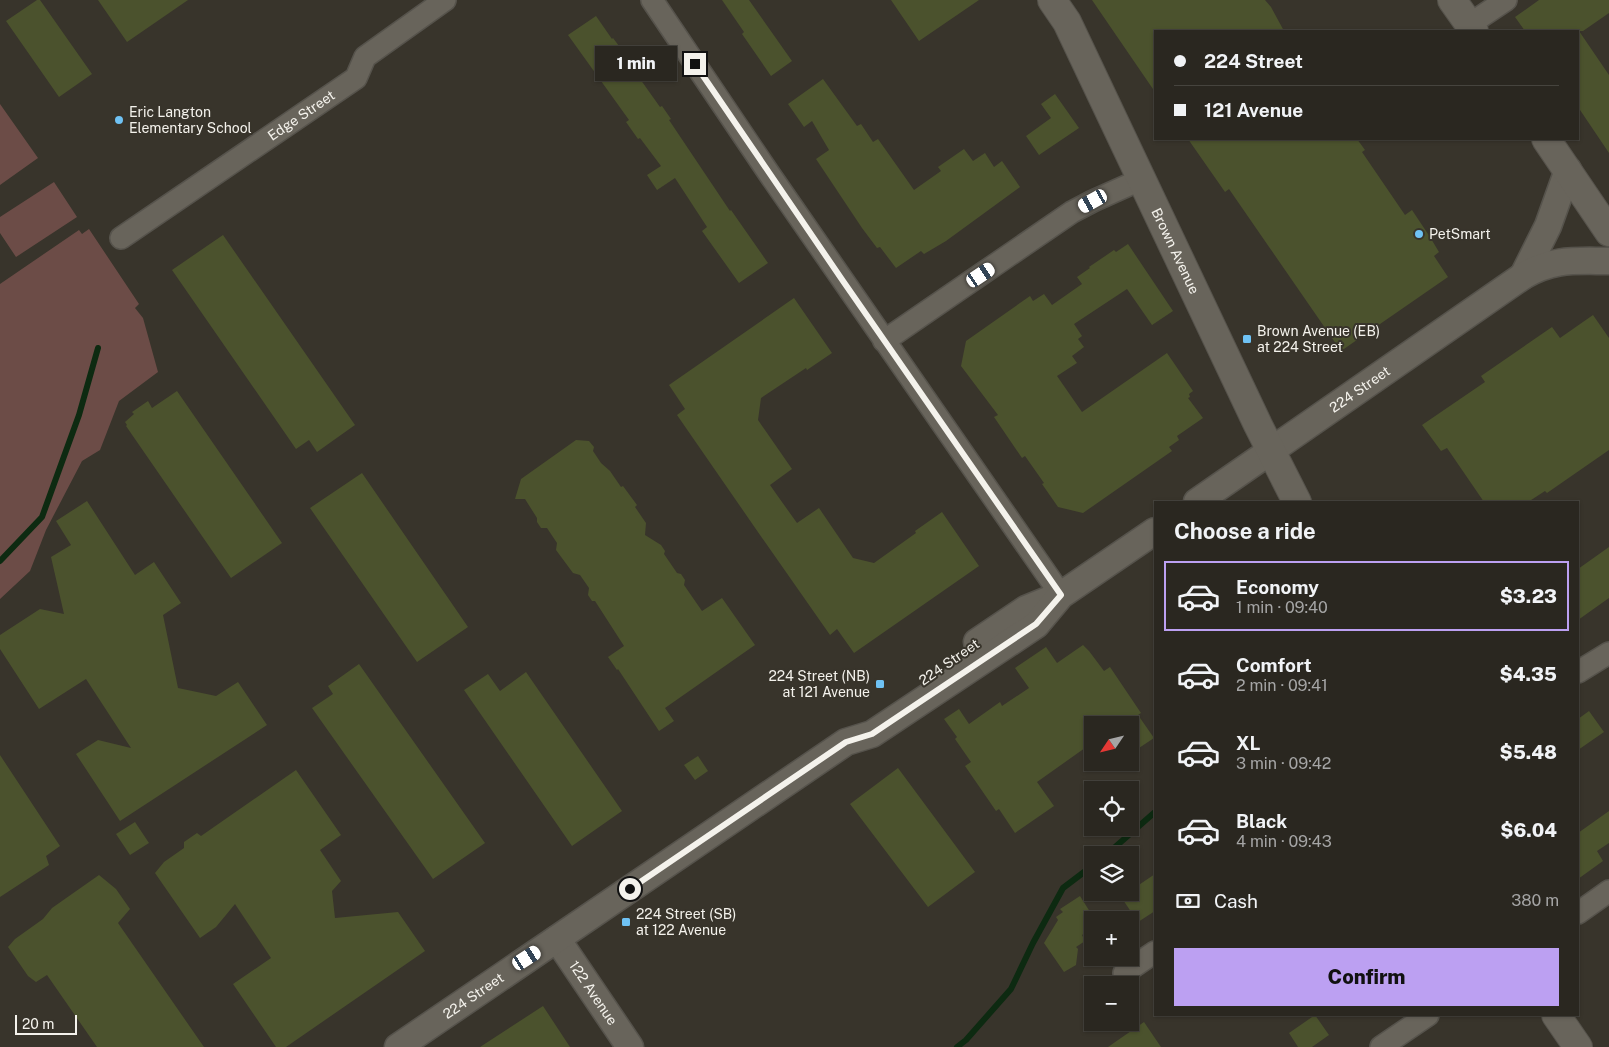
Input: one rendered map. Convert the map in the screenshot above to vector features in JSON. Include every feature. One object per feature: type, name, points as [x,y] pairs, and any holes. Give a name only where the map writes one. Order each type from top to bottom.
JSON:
[{"type":"main road","name":"Brown Avenue","points":[[1052,0],[1067,22],[1271,452],[1296,501]]},
{"type":"main road","points":[[1452,0],[1472,28]]},
{"type":"main road","points":[[1547,140],[1609,232]]},
{"type":"main road","points":[[1557,1016],[1578,1047]]},
{"type":"street","name":"Edge Street","points":[[121,238],[356,78],[365,57],[445,0]]},
{"type":"street","points":[[652,0],[884,341],[1061,595]]},
{"type":"street","points":[[1472,28],[1506,0]]},
{"type":"street","name":"224 Street","points":[[1523,276],[1548,226],[1568,170]]},
{"type":"street","points":[[884,341],[1072,212],[1142,179]]},
{"type":"street","name":"224 Street","points":[[1198,501],[1536,268],[1556,262],[1573,260],[1609,261]]},
{"type":"street","name":"224 Street","points":[[398,1047],[846,742],[872,734],[1036,624],[1061,595],[1154,532]]},
{"type":"street","points":[[1579,671],[1609,653]]},
{"type":"street","points":[[1579,912],[1609,891]]},
{"type":"street","name":"122 Avenue","points":[[557,939],[630,1047]]},
{"type":"street","points":[[1124,973],[1154,953]]},
{"type":"street","points":[[1381,1047],[1427,1016]]},
{"type":"shaded area","points":[[0,104],[38,158],[0,185]]},
{"type":"shaded area","points":[[54,182],[77,217],[16,257],[0,233],[0,217]]},
{"type":"shaded area","points":[[89,229],[139,304],[135,308],[143,318],[158,372],[119,401],[100,450],[82,461],[46,530],[30,571],[0,599],[0,284],[79,230],[82,234]]},
{"type":"building","points":[[37,0],[40,0],[92,74],[59,97],[6,21]]},
{"type":"building","points":[[98,0],[188,0],[127,42]]},
{"type":"building","points":[[722,0],[749,0],[792,61],[771,76],[742,34],[744,32]]},
{"type":"building","points":[[891,0],[979,0],[919,41]]},
{"type":"building","points":[[1092,0],[1265,0],[1271,7],[1283,30],[1154,30],[1154,91]]},
{"type":"building","points":[[1539,0],[1609,0],[1609,13],[1583,31],[1524,30],[1515,17]]},
{"type":"building","points":[[596,16],[625,54],[623,55],[660,107],[662,106],[671,119],[669,120],[730,211],[768,263],[739,283],[702,231],[707,227],[675,178],[657,190],[647,175],[661,166],[640,138],[638,139],[626,122],[629,120],[568,35]]},
{"type":"building","points":[[1579,31],[1609,75],[1609,153],[1579,108]]},
{"type":"building","points":[[823,79],[857,126],[861,124],[873,142],[878,139],[914,190],[941,171],[938,167],[964,149],[973,161],[985,153],[994,167],[1002,161],[1020,187],[946,241],[924,254],[921,251],[896,268],[880,247],[877,248],[862,228],[816,159],[829,150],[812,121],[804,127],[788,104]]},
{"type":"building","points":[[1055,94],[1079,128],[1039,155],[1026,136],[1051,118],[1041,104]]},
{"type":"building","points":[[1189,140],[1358,140],[1365,150],[1362,152],[1405,215],[1412,210],[1430,237],[1439,252],[1434,256],[1448,277],[1341,351],[1229,189],[1225,192]]},
{"type":"building","points":[[223,235],[355,425],[317,452],[309,440],[296,449],[172,270]]},
{"type":"building","points":[[1128,244],[1173,311],[1152,325],[1127,289],[1074,324],[1082,336],[1078,339],[1084,347],[1072,356],[1077,363],[1057,376],[1082,412],[1167,353],[1193,391],[1189,394],[1190,397],[1188,398],[1203,418],[1177,436],[1179,440],[1169,447],[1172,451],[1083,513],[1058,507],[1025,456],[1022,458],[994,417],[998,415],[961,366],[966,341],[1030,296],[1033,301],[1044,294],[1052,305],[1082,284],[1077,277],[1089,267],[1114,250],[1116,252]]},
{"type":"building","points":[[794,298],[832,353],[761,398],[758,420],[792,469],[770,485],[797,523],[819,508],[853,558],[874,563],[942,512],[979,566],[854,653],[837,629],[830,635],[677,415],[685,409],[669,385]]},
{"type":"building","points":[[1593,315],[1609,338],[1609,450],[1547,493],[1545,491],[1530,501],[1483,501],[1447,448],[1441,451],[1422,425],[1485,382],[1481,376],[1552,327],[1560,338]]},
{"type":"building","points":[[177,391],[282,543],[231,578],[126,426],[125,422],[134,414],[132,412],[148,401],[152,408]]},
{"type":"building","points":[[576,440],[589,441],[594,447],[593,451],[601,463],[610,471],[621,487],[623,486],[637,505],[635,507],[646,523],[645,535],[661,545],[665,551],[664,554],[677,573],[681,574],[685,580],[684,585],[702,611],[722,598],[755,645],[665,708],[674,721],[659,731],[608,657],[624,646],[595,601],[592,601],[588,595],[589,588],[580,575],[573,573],[556,550],[557,543],[547,528],[541,528],[525,499],[515,499],[521,479]]},
{"type":"building","points":[[362,473],[468,627],[417,662],[310,508]]},
{"type":"building","points":[[87,501],[135,575],[154,562],[181,603],[163,615],[178,688],[216,696],[238,682],[267,725],[120,821],[76,754],[98,740],[131,748],[86,679],[39,709],[0,649],[0,635],[40,609],[64,614],[51,557],[71,545],[56,521]]},
{"type":"building","points":[[1609,547],[1609,598],[1579,619],[1579,568]]},
{"type":"building","points":[[1083,645],[1104,671],[1110,667],[1141,713],[1139,716],[1084,716],[1084,749],[1037,782],[1054,806],[1015,833],[999,809],[996,811],[965,766],[971,762],[944,719],[959,709],[969,724],[1000,702],[1002,706],[1029,688],[1015,668],[1046,647],[1057,663]]},
{"type":"building","points":[[359,664],[485,843],[433,879],[312,708],[333,694],[328,686]]},
{"type":"building","points":[[526,672],[622,811],[572,846],[464,690],[488,674],[500,691]]},
{"type":"building","points":[[1589,711],[1604,732],[1579,749],[1579,718]]},
{"type":"building","points":[[1139,716],[1154,738],[1139,748]]},
{"type":"building","points":[[0,755],[60,846],[46,856],[49,865],[0,897]]},
{"type":"building","points":[[698,756],[708,771],[695,780],[684,765]]},
{"type":"building","points":[[898,768],[975,872],[928,907],[850,804]]},
{"type":"building","points":[[296,770],[341,835],[320,850],[341,881],[332,891],[335,918],[398,912],[425,951],[286,1047],[276,1047],[233,984],[271,958],[235,904],[216,927],[200,938],[155,873],[164,862],[184,848],[184,842],[197,833],[201,836]]},
{"type":"building","points":[[1609,811],[1609,843],[1597,851],[1603,861],[1579,878],[1579,832]]},
{"type":"building","points":[[135,822],[149,843],[130,855],[116,834]]},
{"type":"building","points":[[99,875],[116,889],[130,909],[118,923],[204,1047],[97,1047],[47,975],[36,982],[28,976],[8,947],[15,939],[43,919],[52,908]]},
{"type":"building","points":[[1154,875],[1154,912],[1139,921],[1139,911],[1131,911],[1124,901],[1139,901],[1139,885]]},
{"type":"building","points":[[1080,896],[1089,911],[1084,911],[1084,934],[1082,935],[1084,942],[1076,947],[1078,949],[1076,965],[1064,972],[1044,943],[1058,920],[1056,917],[1063,912],[1060,909]]},
{"type":"building","points":[[543,1006],[570,1047],[480,1047]]},
{"type":"building","points":[[1316,1016],[1329,1035],[1312,1047],[1298,1047],[1289,1033]]},
{"type":"building","points":[[1144,1022],[1161,1047],[1108,1047],[1131,1031],[1139,1031],[1139,1025]]},
{"type":"waterway","points":[[0,561],[42,517],[79,415],[98,348]]},
{"type":"waterway","points":[[1116,846],[1154,813]]},
{"type":"waterway","points":[[957,1047],[966,1040],[1011,989],[1063,888],[1084,872]]},
{"type":"place","name":"Eric Langton Elementary School","points":[[119,120]]},
{"type":"place","name":"PetSmart","points":[[1419,234]]},
{"type":"place","name":"Brown Avenue (EB) at 224 Street","points":[[1247,339]]},
{"type":"place","name":"224 Street (NB) at 121 Avenue","points":[[880,684]]},
{"type":"place","name":"224 Street (SB) at 122 Avenue","points":[[626,922]]},
{"type":"route","points":[[630,889],[846,742],[872,734],[1036,624],[1061,595],[884,341],[695,64]]}]
